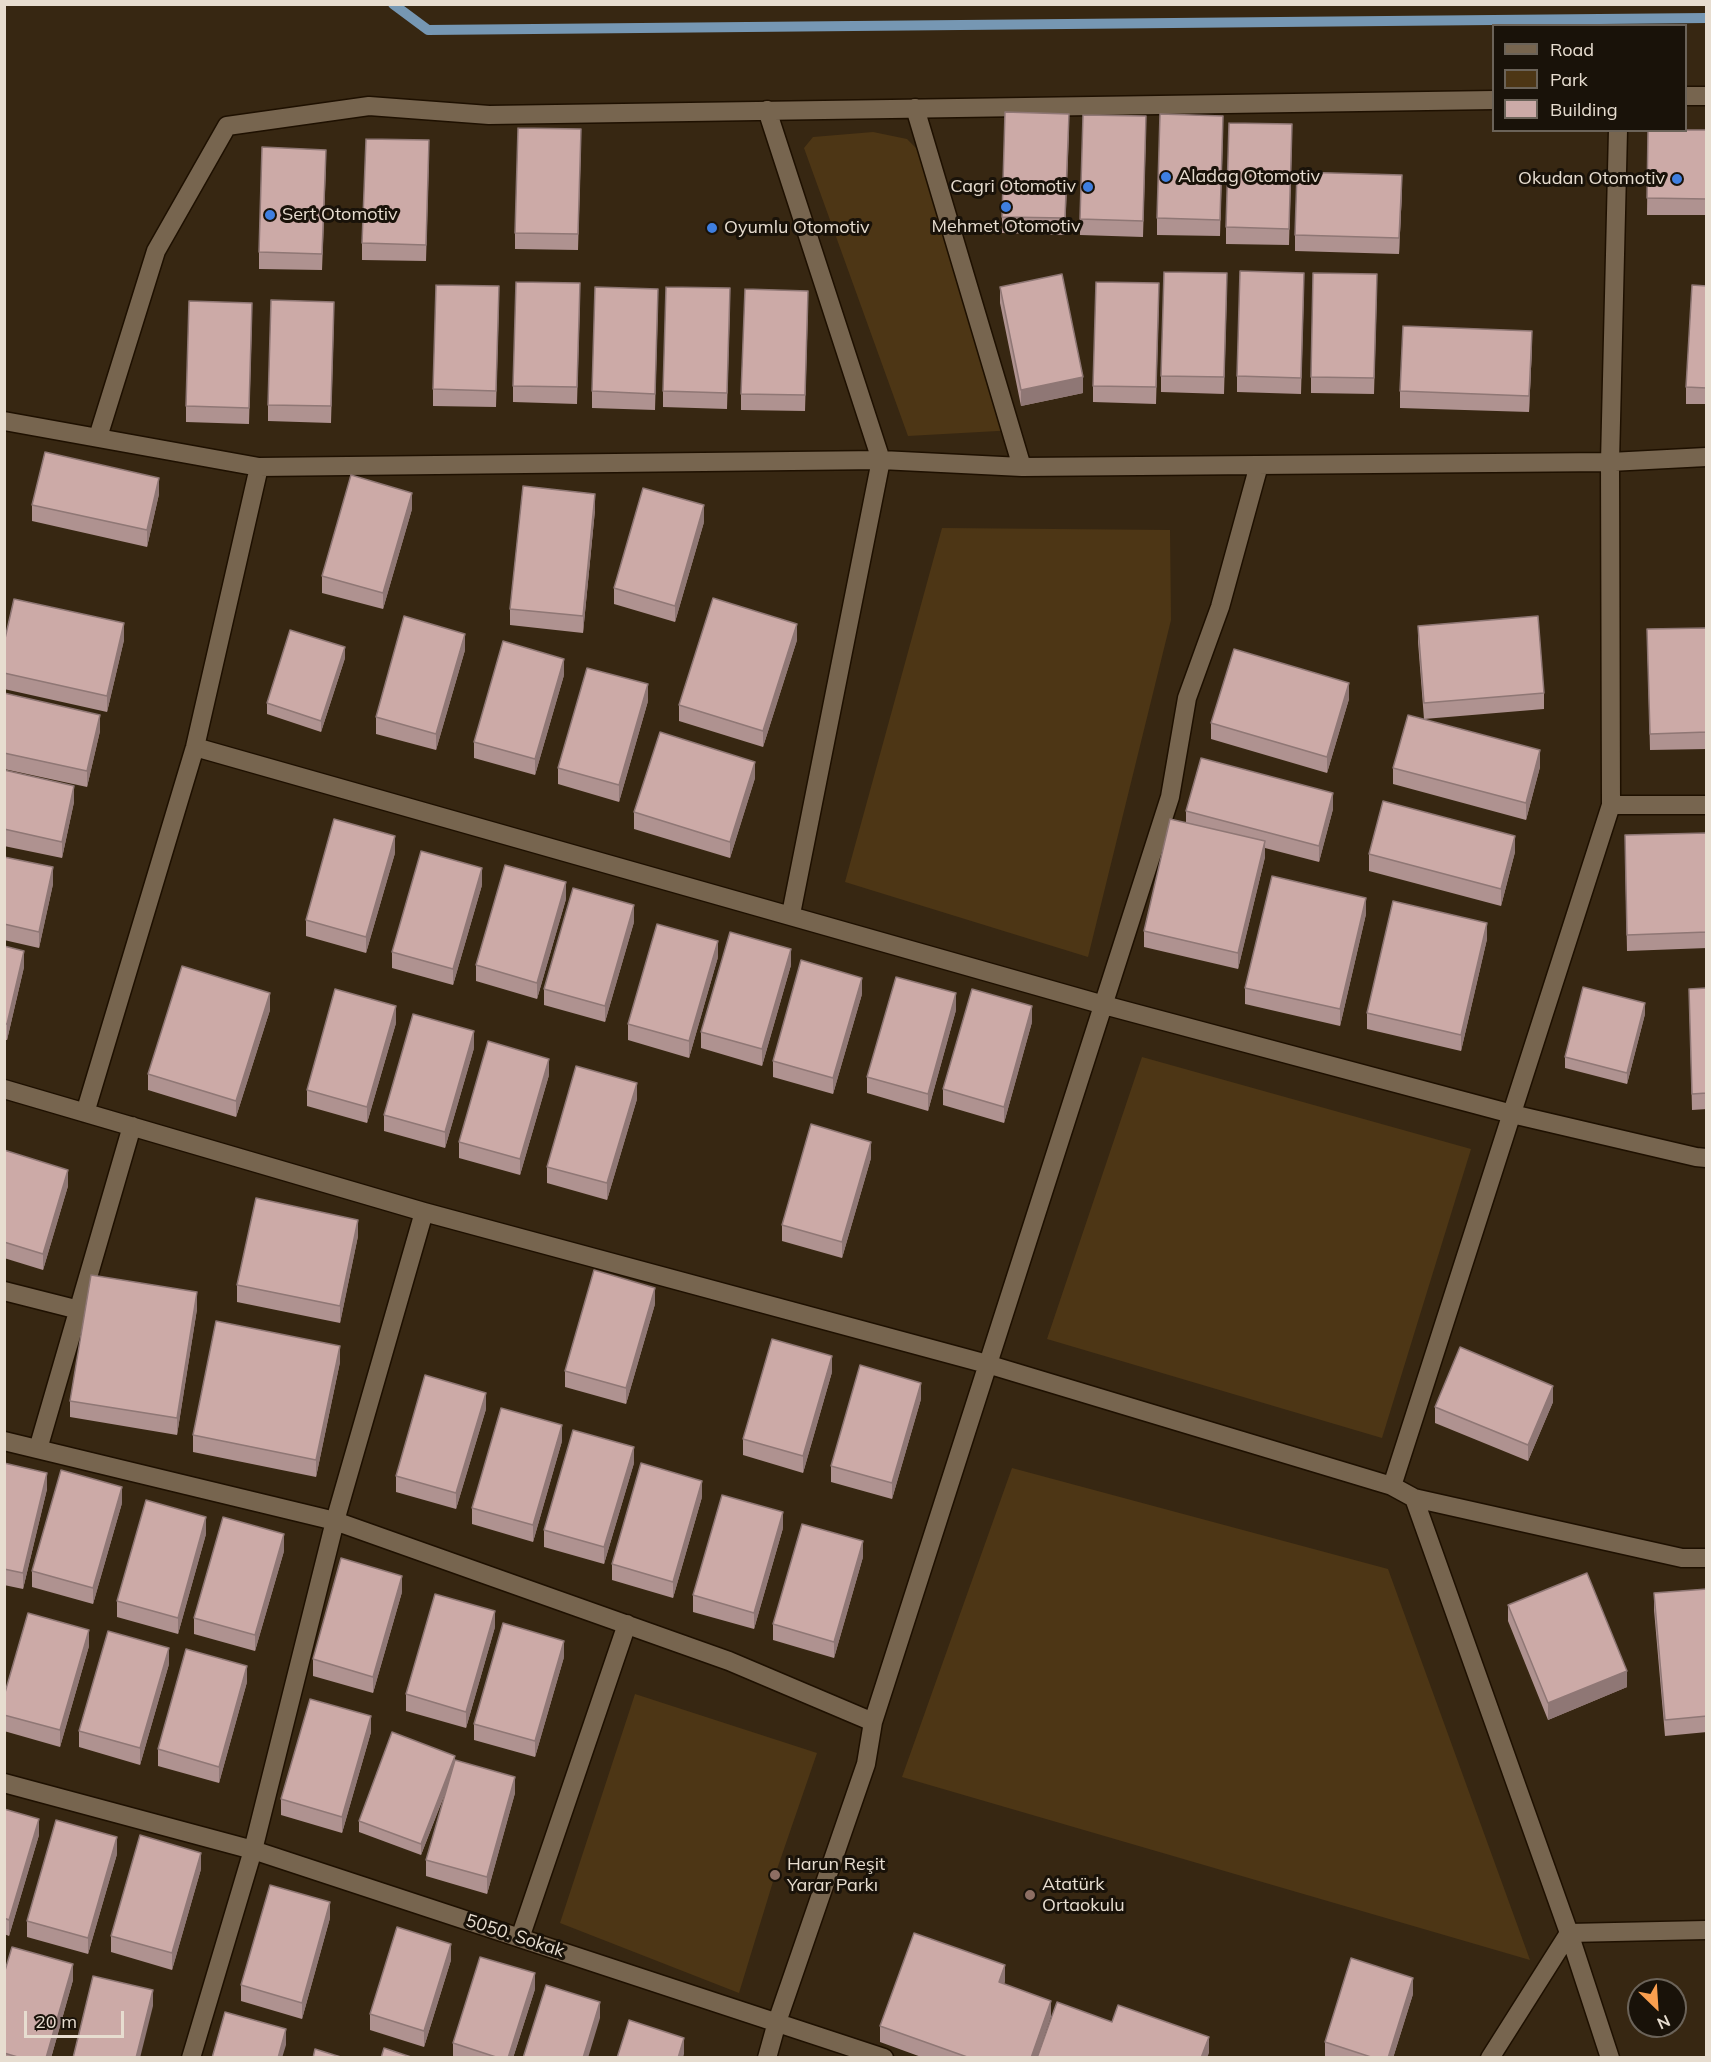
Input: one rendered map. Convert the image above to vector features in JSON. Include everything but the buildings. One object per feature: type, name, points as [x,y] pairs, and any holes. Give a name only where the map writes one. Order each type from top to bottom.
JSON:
[{"type":"street","points":[[1687,96],[1707,96]]},
{"type":"street","points":[[98,437],[156,251],[227,126],[369,106],[489,115],[1492,100]]},
{"type":"street","points":[[915,108],[1022,467]]},
{"type":"street","points":[[767,110],[881,460],[791,914]]},
{"type":"street","points":[[1392,1486],[1611,805],[1610,462],[1618,132]]},
{"type":"street","points":[[4,421],[260,467],[881,460],[1022,467],[1610,462],[1707,457]]},
{"type":"street","points":[[767,2058],[777,2022],[866,1764],[873,1722],[1170,797],[1187,698],[1220,607],[1259,465]]},
{"type":"street","points":[[85,1113],[195,747],[260,467]]},
{"type":"street","points":[[195,747],[791,914],[1104,1005],[1512,1114],[1707,1158]]},
{"type":"street","points":[[1611,805],[1707,805]]},
{"type":"street","points":[[4,1089],[424,1212],[987,1364],[1392,1486],[1414,1498],[1682,1558],[1707,1558]]},
{"type":"street","points":[[38,1449],[132,1126]]},
{"type":"street","points":[[191,2058],[253,1850],[335,1521],[424,1212]]},
{"type":"street","points":[[4,1291],[79,1310]]},
{"type":"street","points":[[4,1441],[335,1521],[729,1661],[873,1722]]},
{"type":"street","points":[[1414,1498],[1569,1933],[1610,2058]]},
{"type":"street","points":[[520,1938],[627,1624]]},
{"type":"street","name":"5050. Sokak","points":[[4,1783],[253,1850],[884,2058]]},
{"type":"street","points":[[1569,1933],[1707,1930]]},
{"type":"street","points":[[1490,2058],[1569,1933]]},
{"type":"green space","points":[[873,132],[907,139],[921,153],[1016,430],[908,436],[804,148],[813,137]]},
{"type":"green space","points":[[942,528],[1170,530],[1171,620],[1088,957],[845,882]]},
{"type":"green space","points":[[1142,1057],[1471,1149],[1382,1438],[1047,1339]]},
{"type":"green space","points":[[1012,1468],[1388,1569],[1530,1960],[902,1777]]},
{"type":"green space","points":[[635,1694],[817,1753],[775,1875],[739,1993],[560,1923]]},
{"type":"waterway","points":[[393,4],[428,30],[1706,18]]},
{"type":"place","name":"Aladag Otomotiv","points":[[1166,177]]},
{"type":"place","name":"Okudan Otomotiv","points":[[1677,179]]},
{"type":"place","name":"Cagri Otomotiv","points":[[1088,187]]},
{"type":"place","name":"Mehmet Otomotiv","points":[[1006,207]]},
{"type":"place","name":"Sert Otomotiv","points":[[270,215]]},
{"type":"place","name":"Oyumlu Otomotiv","points":[[712,228]]},
{"type":"place","name":"Harun Reşit Yarar Parkı","points":[[775,1875]]},
{"type":"place","name":"Atatürk Ortaokulu","points":[[1030,1895]]}]
